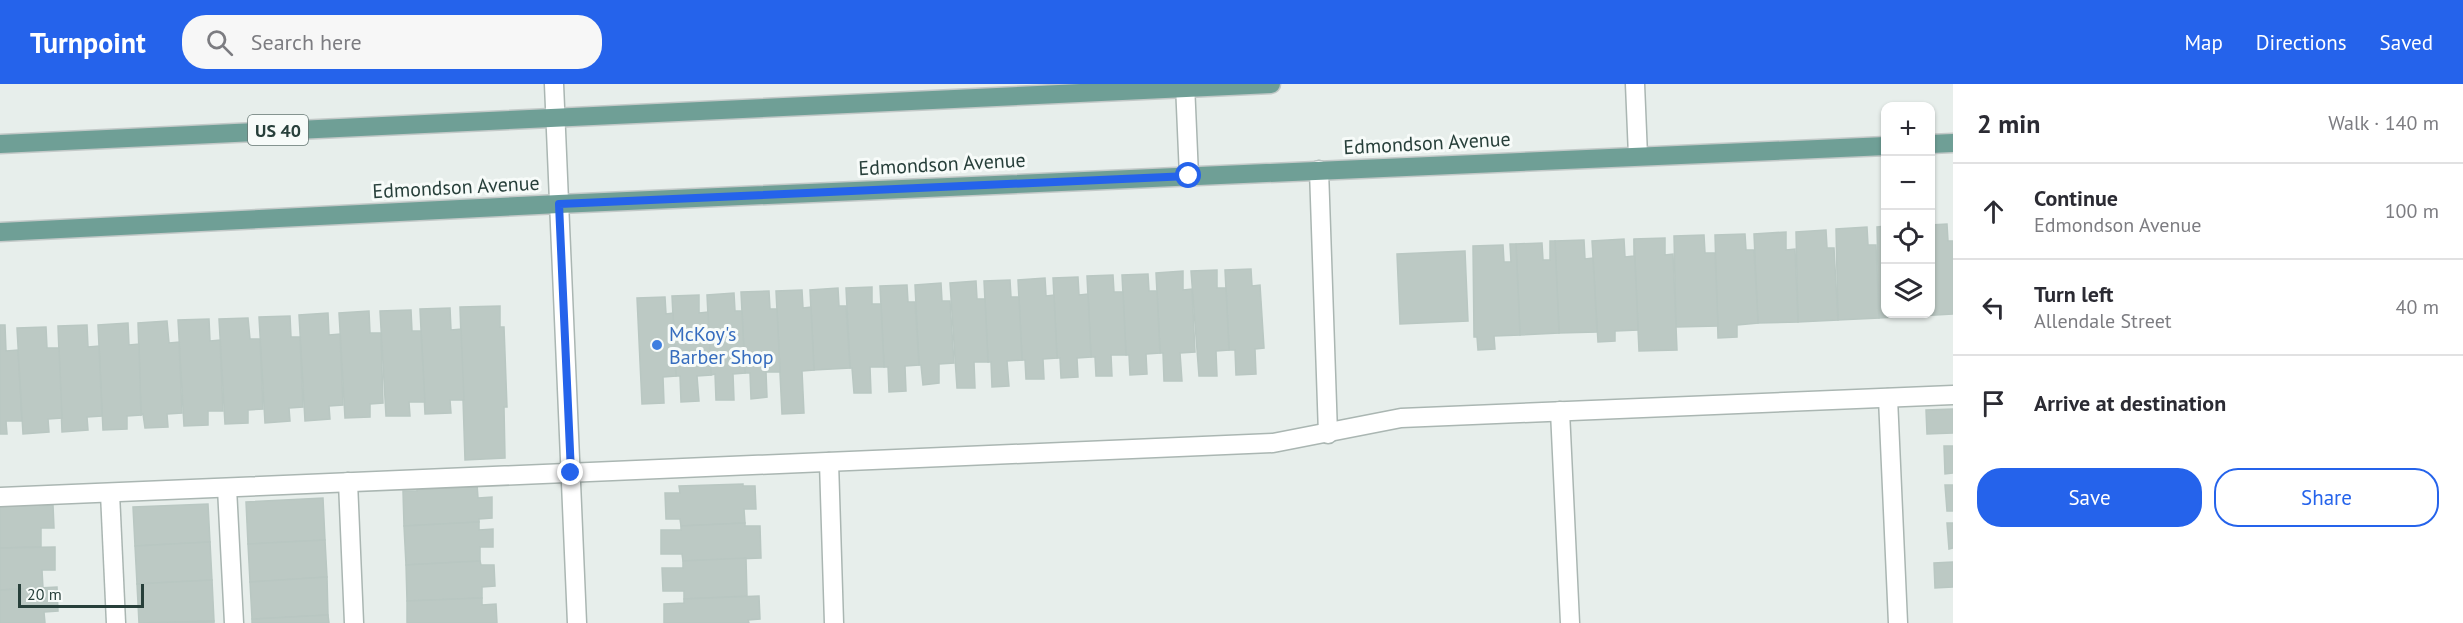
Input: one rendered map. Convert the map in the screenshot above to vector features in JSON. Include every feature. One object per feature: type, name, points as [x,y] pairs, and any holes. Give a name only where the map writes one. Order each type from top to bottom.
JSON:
[{"type":"main road","name":"US 40","points":[[0,144],[1185,86],[1271,84]]},
{"type":"main road","points":[[1935,144],[1953,143]]},
{"type":"main road","name":"Edmondson Avenue","points":[[0,232],[559,204],[1881,146]]},
{"type":"street","points":[[554,84],[577,623]]},
{"type":"street","points":[[1635,84],[1638,156]]},
{"type":"street","points":[[1185,86],[1189,176]]},
{"type":"street","points":[[1318,170],[1328,434]]},
{"type":"street","points":[[0,497],[1273,443],[1401,418],[1953,395]]},
{"type":"street","points":[[1888,398],[1898,623]]},
{"type":"street","points":[[1560,411],[1570,623]]},
{"type":"street","points":[[829,462],[834,623]]},
{"type":"street","points":[[348,482],[354,623]]},
{"type":"street","points":[[227,488],[234,623]]},
{"type":"street","points":[[110,493],[116,623]]},
{"type":"building","points":[[1947,224],[1948,241],[1953,241],[1953,314],[1935,315],[1935,225]]},
{"type":"building","points":[[1867,227],[1868,245],[1876,245],[1879,318],[1838,320],[1836,229]]},
{"type":"building","points":[[1877,227],[1881,227],[1881,318],[1879,318]]},
{"type":"building","points":[[1826,230],[1827,248],[1834,248],[1838,320],[1798,322],[1796,232]]},
{"type":"building","points":[[1786,232],[1786,250],[1795,249],[1798,322],[1758,323],[1754,234]]},
{"type":"building","points":[[1745,234],[1746,250],[1754,250],[1758,323],[1737,325],[1737,337],[1718,338],[1715,235]]},
{"type":"building","points":[[1704,235],[1705,253],[1715,253],[1718,326],[1676,327],[1674,236]]},
{"type":"building","points":[[1665,238],[1665,255],[1673,254],[1677,350],[1639,351],[1634,239]]},
{"type":"building","points":[[1624,239],[1625,257],[1634,256],[1634,239],[1638,330],[1615,331],[1615,341],[1598,342],[1592,241]]},
{"type":"building","points":[[1584,240],[1585,259],[1593,258],[1597,332],[1559,333],[1555,241]]},
{"type":"building","points":[[1550,241],[1555,241],[1559,333],[1520,335],[1516,244],[1542,243],[1543,260],[1550,260]]},
{"type":"building","points":[[1510,244],[1516,244],[1520,335],[1494,336],[1495,349],[1478,350],[1477,337],[1474,337],[1473,246],[1503,245],[1504,262],[1511,262]]},
{"type":"building","points":[[1465,251],[1468,321],[1400,324],[1397,254]]},
{"type":"building","points":[[1251,269],[1252,286],[1260,285],[1264,348],[1255,349],[1256,374],[1236,375],[1235,350],[1229,350],[1225,270]]},
{"type":"building","points":[[1217,270],[1217,288],[1226,288],[1229,350],[1216,351],[1217,376],[1199,376],[1191,271]]},
{"type":"building","points":[[1183,271],[1183,290],[1192,289],[1195,352],[1180,353],[1182,381],[1164,381],[1163,353],[1160,353],[1156,273]]},
{"type":"building","points":[[1148,274],[1149,291],[1157,291],[1160,353],[1146,354],[1147,374],[1130,375],[1129,355],[1126,355],[1122,275]]},
{"type":"building","points":[[1113,275],[1114,292],[1123,292],[1126,355],[1111,355],[1112,376],[1096,376],[1095,357],[1091,357],[1087,276]]},
{"type":"building","points":[[1078,277],[1079,295],[1088,294],[1091,357],[1077,358],[1078,377],[1061,378],[1060,358],[1057,358],[1053,278]]},
{"type":"building","points":[[1045,278],[1046,296],[1054,295],[1057,358],[1043,359],[1044,379],[1026,379],[1025,360],[1022,360],[1018,280]]},
{"type":"building","points":[[1010,280],[1011,297],[1019,297],[1022,360],[1007,361],[1009,386],[992,387],[991,362],[988,362],[984,281]]},
{"type":"building","points":[[976,281],[977,299],[985,299],[988,362],[974,362],[975,388],[957,388],[950,283]]},
{"type":"building","points":[[941,283],[942,301],[950,301],[954,363],[939,364],[939,383],[923,385],[921,365],[919,365],[915,285]]},
{"type":"building","points":[[907,285],[908,302],[915,302],[919,365],[905,366],[906,391],[889,392],[888,367],[884,367],[880,286]]},
{"type":"building","points":[[872,287],[872,304],[881,304],[884,367],[870,367],[871,393],[854,393],[852,368],[850,368],[846,288]]},
{"type":"building","points":[[838,288],[839,306],[846,306],[850,368],[814,370],[810,290]]},
{"type":"building","points":[[802,290],[803,308],[811,307],[814,370],[802,371],[804,413],[782,414],[776,291]]},
{"type":"building","points":[[769,291],[770,309],[777,309],[780,372],[766,372],[767,397],[751,399],[750,373],[745,373],[741,292]]},
{"type":"building","points":[[734,293],[735,311],[742,311],[745,373],[733,374],[734,400],[716,400],[715,374],[711,375],[707,295]]},
{"type":"building","points":[[699,295],[699,313],[708,312],[711,375],[697,376],[699,401],[681,402],[680,376],[676,376],[672,296]]},
{"type":"building","name":"McKoy's Barber Shop","points":[[665,297],[666,314],[673,313],[676,376],[663,377],[664,403],[642,404],[637,298]]},
{"type":"building","points":[[500,306],[500,327],[504,327],[507,407],[504,407],[505,458],[465,460],[460,307]]},
{"type":"building","points":[[450,308],[451,330],[461,329],[464,400],[450,400],[451,413],[425,414],[420,309]]},
{"type":"building","points":[[411,310],[412,331],[421,331],[425,402],[409,402],[410,416],[386,416],[380,311]]},
{"type":"building","points":[[369,311],[370,333],[381,333],[383,403],[370,404],[370,417],[345,418],[339,313]]},
{"type":"building","points":[[328,313],[329,335],[340,334],[343,405],[329,406],[330,419],[305,421],[299,315]]},
{"type":"building","points":[[290,316],[291,337],[300,337],[303,407],[289,408],[290,421],[265,423],[259,317]]},
{"type":"building","points":[[248,318],[250,339],[260,339],[263,409],[248,410],[248,423],[225,424],[219,319]]},
{"type":"building","points":[[209,319],[210,341],[220,340],[223,411],[208,411],[208,425],[184,426],[178,320]]},
{"type":"building","points":[[167,321],[169,343],[179,342],[182,413],[167,414],[168,427],[145,428],[143,414],[141,415],[138,323]]},
{"type":"building","points":[[128,323],[129,345],[139,344],[141,415],[127,416],[127,429],[103,430],[98,325]]},
{"type":"building","points":[[0,325],[5,325],[6,351],[18,350],[22,421],[6,421],[7,434],[0,434]]},
{"type":"building","points":[[87,325],[88,347],[99,346],[102,416],[87,417],[88,430],[62,432],[58,326]]},
{"type":"building","points":[[46,327],[47,348],[59,348],[62,418],[48,419],[49,432],[23,434],[17,328]]},
{"type":"building","points":[[1953,409],[1953,433],[1927,434],[1926,410]]},
{"type":"building","points":[[1944,446],[1953,446],[1953,473],[1945,474]]},
{"type":"building","points":[[477,484],[478,498],[492,497],[492,518],[479,519],[479,522],[404,526],[403,491],[417,491],[417,486]]},
{"type":"building","points":[[743,484],[743,486],[755,486],[756,509],[744,509],[745,523],[681,526],[680,519],[666,519],[665,493],[680,493],[679,486]]},
{"type":"building","points":[[1945,485],[1953,485],[1953,511],[1947,511]]},
{"type":"building","points":[[323,498],[325,540],[248,544],[246,502]]},
{"type":"building","points":[[39,502],[40,506],[53,505],[54,528],[41,528],[41,547],[0,548],[0,503]]},
{"type":"building","points":[[208,504],[210,542],[135,546],[133,507]]},
{"type":"building","points":[[479,522],[479,530],[493,529],[493,547],[480,547],[480,561],[406,565],[404,526]]},
{"type":"building","points":[[745,523],[745,526],[760,526],[761,558],[683,561],[682,554],[661,554],[661,530],[681,530],[681,526]]},
{"type":"building","points":[[1947,523],[1953,523],[1953,548],[1949,549]]},
{"type":"building","points":[[325,540],[327,577],[250,582],[248,544]]},
{"type":"building","points":[[210,542],[212,580],[137,584],[135,546]]},
{"type":"building","points":[[55,547],[55,570],[42,570],[43,588],[0,590],[0,548]]},
{"type":"building","points":[[746,558],[747,596],[684,599],[684,591],[663,591],[662,568],[683,568],[683,561]]},
{"type":"building","points":[[480,561],[481,565],[494,565],[495,586],[482,587],[482,598],[407,601],[406,565]]},
{"type":"building","points":[[1953,562],[1953,587],[1935,588],[1934,563]]},
{"type":"building","points":[[327,577],[328,615],[252,619],[250,582]]},
{"type":"building","points":[[212,580],[214,621],[139,623],[137,584]]},
{"type":"building","points":[[57,587],[58,611],[44,612],[45,623],[0,623],[0,590]]},
{"type":"building","points":[[759,596],[760,619],[748,620],[749,623],[664,623],[664,604],[684,603],[684,599]]},
{"type":"building","points":[[482,598],[482,605],[496,604],[497,623],[407,623],[407,601]]},
{"type":"building","points":[[328,615],[329,623],[252,623],[252,619]]},
{"type":"building","points":[[214,621],[214,623],[167,623]]},
{"type":"place","name":"McKoy's Barber Shop","points":[[657,345]]},
{"type":"route","points":[[571,473],[559,204],[1189,176]]}]
